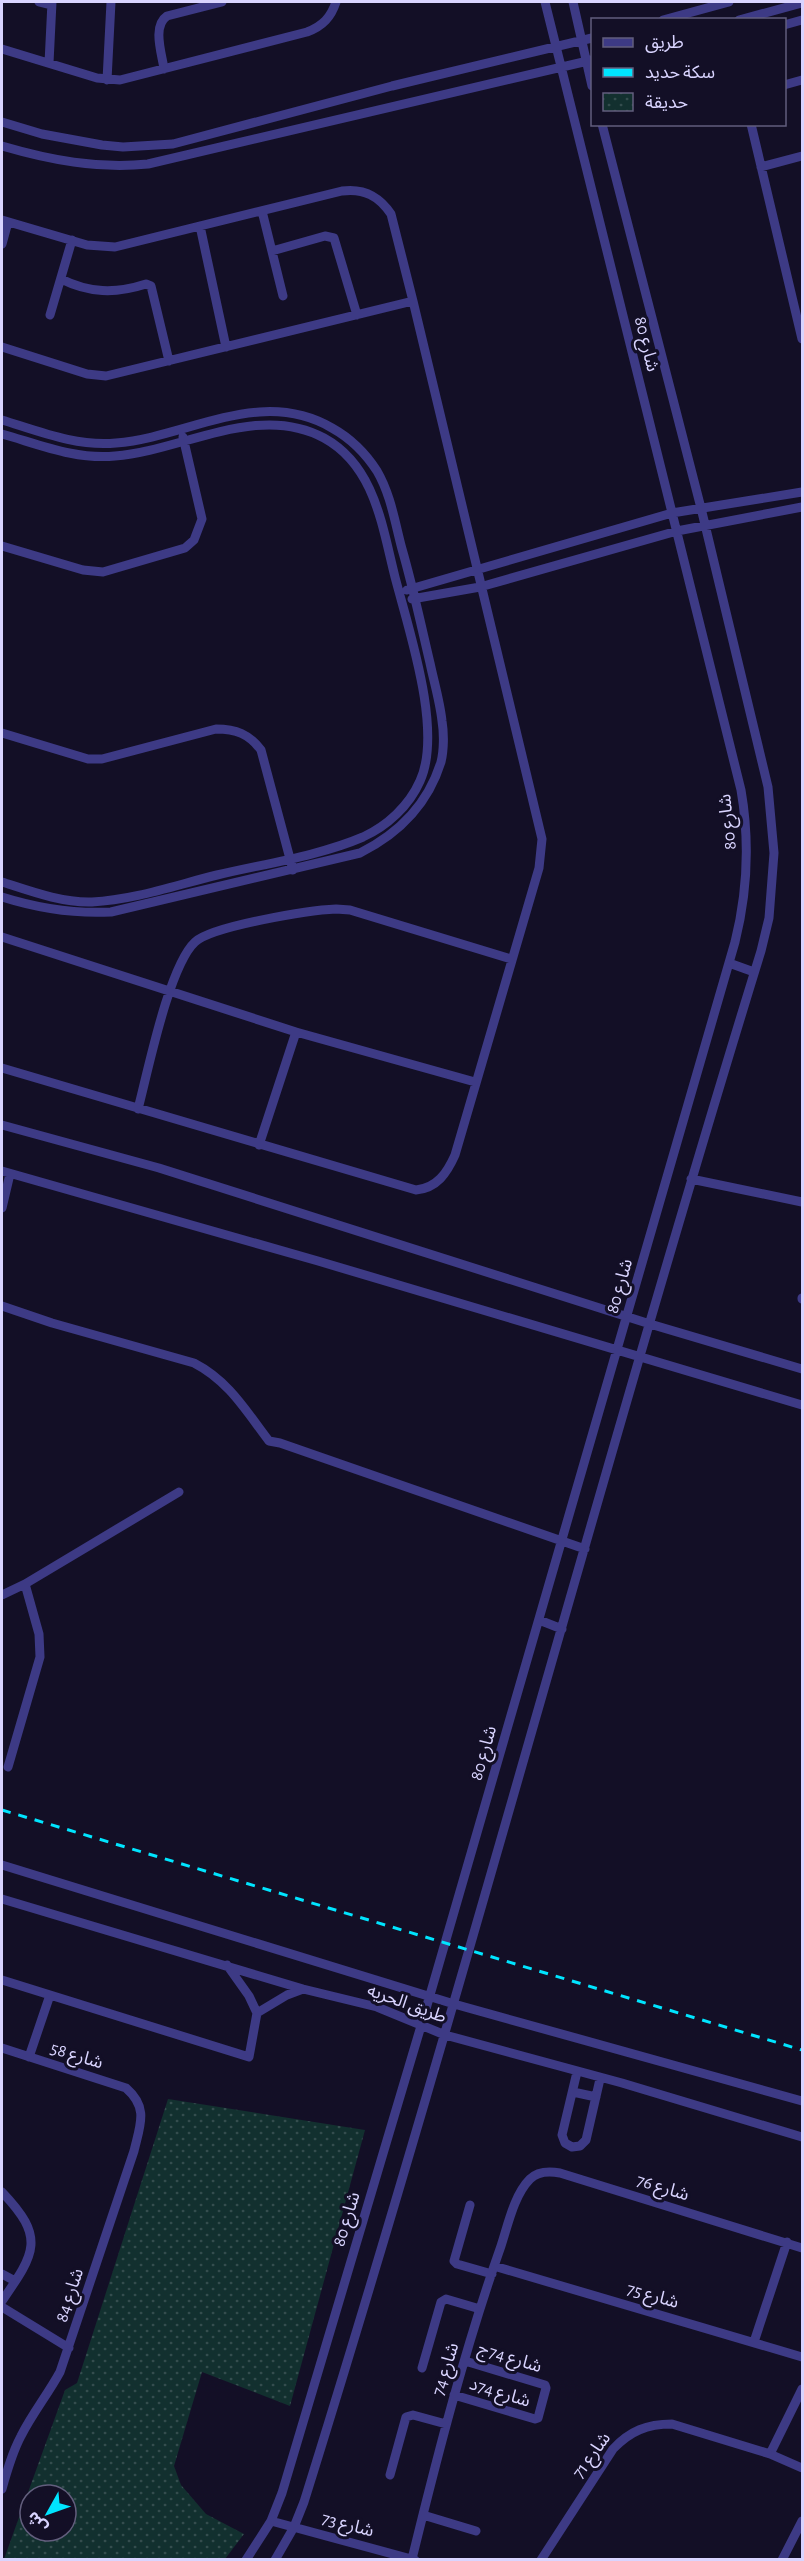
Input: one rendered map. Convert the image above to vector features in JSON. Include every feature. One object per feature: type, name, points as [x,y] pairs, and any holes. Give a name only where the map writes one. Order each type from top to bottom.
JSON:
[{"type":"street","points":[[39,2],[52,3],[49,63]]},
{"type":"street","points":[[107,80],[111,2]]},
{"type":"street","points":[[164,69],[159,28],[161,21],[167,16],[222,2]]},
{"type":"street","points":[[2,49],[107,80],[120,80],[315,29],[328,18],[336,2]]},
{"type":"street","name":"شارع 80","points":[[246,2559],[271,2521],[282,2493],[628,1315],[729,963],[747,882],[746,820],[741,790],[545,2]]},
{"type":"street","points":[[573,2],[589,61],[591,78]]},
{"type":"street","points":[[670,18],[723,2]]},
{"type":"street","points":[[746,18],[802,3]]},
{"type":"street","points":[[786,24],[802,20]]},
{"type":"street","points":[[2,122],[42,134],[102,146],[173,144],[392,86],[591,38]]},
{"type":"street","points":[[2,146],[92,166],[120,167],[147,164],[589,61]]},
{"type":"street","points":[[786,84],[802,80]]},
{"type":"street","name":"شارع 80","points":[[275,2559],[294,2527],[309,2489],[445,2035],[691,1179],[769,918],[773,886],[773,819],[768,787],[701,508],[603,126]]},
{"type":"street","points":[[751,126],[800,314],[802,339]]},
{"type":"street","points":[[761,167],[802,156]]},
{"type":"street","points":[[2,244],[5,221],[101,248],[115,247],[342,191],[362,191],[379,199],[391,214],[542,839],[539,868],[455,1155],[448,1172],[434,1185],[425,1189],[416,1190],[2,1068]]},
{"type":"street","points":[[262,211],[283,296]]},
{"type":"street","points":[[200,226],[226,347]]},
{"type":"street","points":[[272,251],[325,236],[334,238],[357,315]]},
{"type":"street","points":[[50,315],[72,240]]},
{"type":"street","points":[[61,279],[76,287],[93,291],[110,292],[146,284],[151,286],[169,361]]},
{"type":"street","points":[[2,347],[96,376],[115,375],[413,301]]},
{"type":"street","points":[[2,420],[74,441],[95,444],[137,440],[223,417],[270,411],[309,418],[344,436],[368,458],[384,485],[414,593],[442,722],[442,759],[420,805],[388,838],[360,854],[111,912],[73,912],[21,903],[2,897]]},
{"type":"street","points":[[2,434],[70,454],[92,456],[136,453],[254,426],[282,425],[309,431],[339,448],[352,460],[371,489],[400,597],[428,718],[426,762],[420,780],[404,806],[377,829],[362,837],[289,858],[116,899],[92,902],[64,899],[2,882]]},
{"type":"street","points":[[2,546],[83,570],[102,572],[185,548],[194,540],[202,519],[181,429]]},
{"type":"street","points":[[400,597],[478,571],[672,513],[802,492]]},
{"type":"street","points":[[414,593],[480,587],[677,531],[802,507]]},
{"type":"street","points":[[2,733],[88,759],[102,759],[216,729],[230,729],[242,733],[254,740],[261,750],[293,870]]},
{"type":"street","points":[[138,1109],[170,990],[188,949],[196,940],[207,934],[234,926],[323,910],[350,910],[511,959]]},
{"type":"street","points":[[2,937],[296,1032],[475,1082]]},
{"type":"street","points":[[729,963],[754,972]]},
{"type":"street","points":[[260,1145],[296,1032]]},
{"type":"street","points":[[2,1125],[159,1168],[628,1315],[650,1324],[802,1369]]},
{"type":"street","points":[[2,1208],[6,1172],[318,1261],[802,1405]]},
{"type":"street","points":[[691,1179],[802,1202]]},
{"type":"street","points":[[2,1306],[52,1323],[194,1363],[213,1373],[228,1386],[269,1441],[585,1549]]},
{"type":"street","points":[[2,1595],[25,1584],[179,1492]]},
{"type":"street","points":[[8,1767],[40,1657],[39,1634],[25,1584]]},
{"type":"street","points":[[539,1620],[562,1629]]},
{"type":"street","name":"طريق الحريه","points":[[2,1865],[429,1997],[802,2101]]},
{"type":"street","name":"طريق الحريه","points":[[2,1899],[227,1964],[303,1989],[377,2007],[445,2035],[600,2079],[622,2083],[802,2137]]},
{"type":"street","points":[[2,1980],[249,2057],[257,2013],[239,1979],[227,1964]]},
{"type":"street","points":[[257,2013],[287,1995],[303,1989]]},
{"type":"street","points":[[29,2057],[50,1995]]},
{"type":"street","name":"شارع 58","points":[[2,2048],[117,2084],[126,2088],[138,2101]]},
{"type":"street","points":[[578,2072],[562,2135],[565,2143],[572,2147],[580,2146],[586,2140],[600,2079]]},
{"type":"street","points":[[573,2092],[596,2097]]},
{"type":"street","name":"شارع 84","points":[[2,2489],[13,2451],[22,2433],[48,2395],[69,2348],[134,2151],[140,2125],[138,2101]]},
{"type":"street","name":"شارع 76","points":[[520,2193],[530,2179],[539,2173],[549,2171],[560,2173],[802,2248]]},
{"type":"street","points":[[2,2192],[25,2218],[32,2244],[29,2257],[2,2301]]},
{"type":"street","name":"شارع 74","points":[[414,2559],[454,2395],[480,2309],[520,2193]]},
{"type":"street","name":"شارع 75","points":[[470,2205],[454,2261],[457,2264],[493,2270],[802,2357]]},
{"type":"street","points":[[754,2342],[787,2242]]},
{"type":"street","points":[[2,2274],[15,2281]]},
{"type":"street","points":[[422,2368],[441,2302],[446,2299],[480,2309]]},
{"type":"street","points":[[2,2307],[69,2348]]},
{"type":"street","name":"شارع 74ج","points":[[465,2361],[545,2385],[536,2419]]},
{"type":"street","points":[[770,2454],[802,2389]]},
{"type":"street","name":"شارع 74د","points":[[454,2395],[536,2419]]},
{"type":"street","points":[[390,2475],[406,2417],[413,2415],[446,2424]]},
{"type":"street","name":"شارع 71","points":[[541,2559],[613,2449],[624,2437],[639,2429],[655,2424],[672,2424],[770,2454],[802,2469]]},
{"type":"street","points":[[423,2515],[476,2531]]},
{"type":"street","name":"شارع 73","points":[[271,2521],[414,2559]]},
{"type":"street","points":[[782,2559],[802,2521]]},
{"type":"green space","points":[[168,2099],[365,2130],[290,2406],[202,2372],[174,2466],[181,2485],[206,2514],[244,2534],[225,2559],[4,2559],[18,2520],[18,2543],[78,2543],[78,2483],[31,2483],[65,2390],[77,2383]]},
{"type":"railway","points":[[2,1810],[802,2050]]}]
